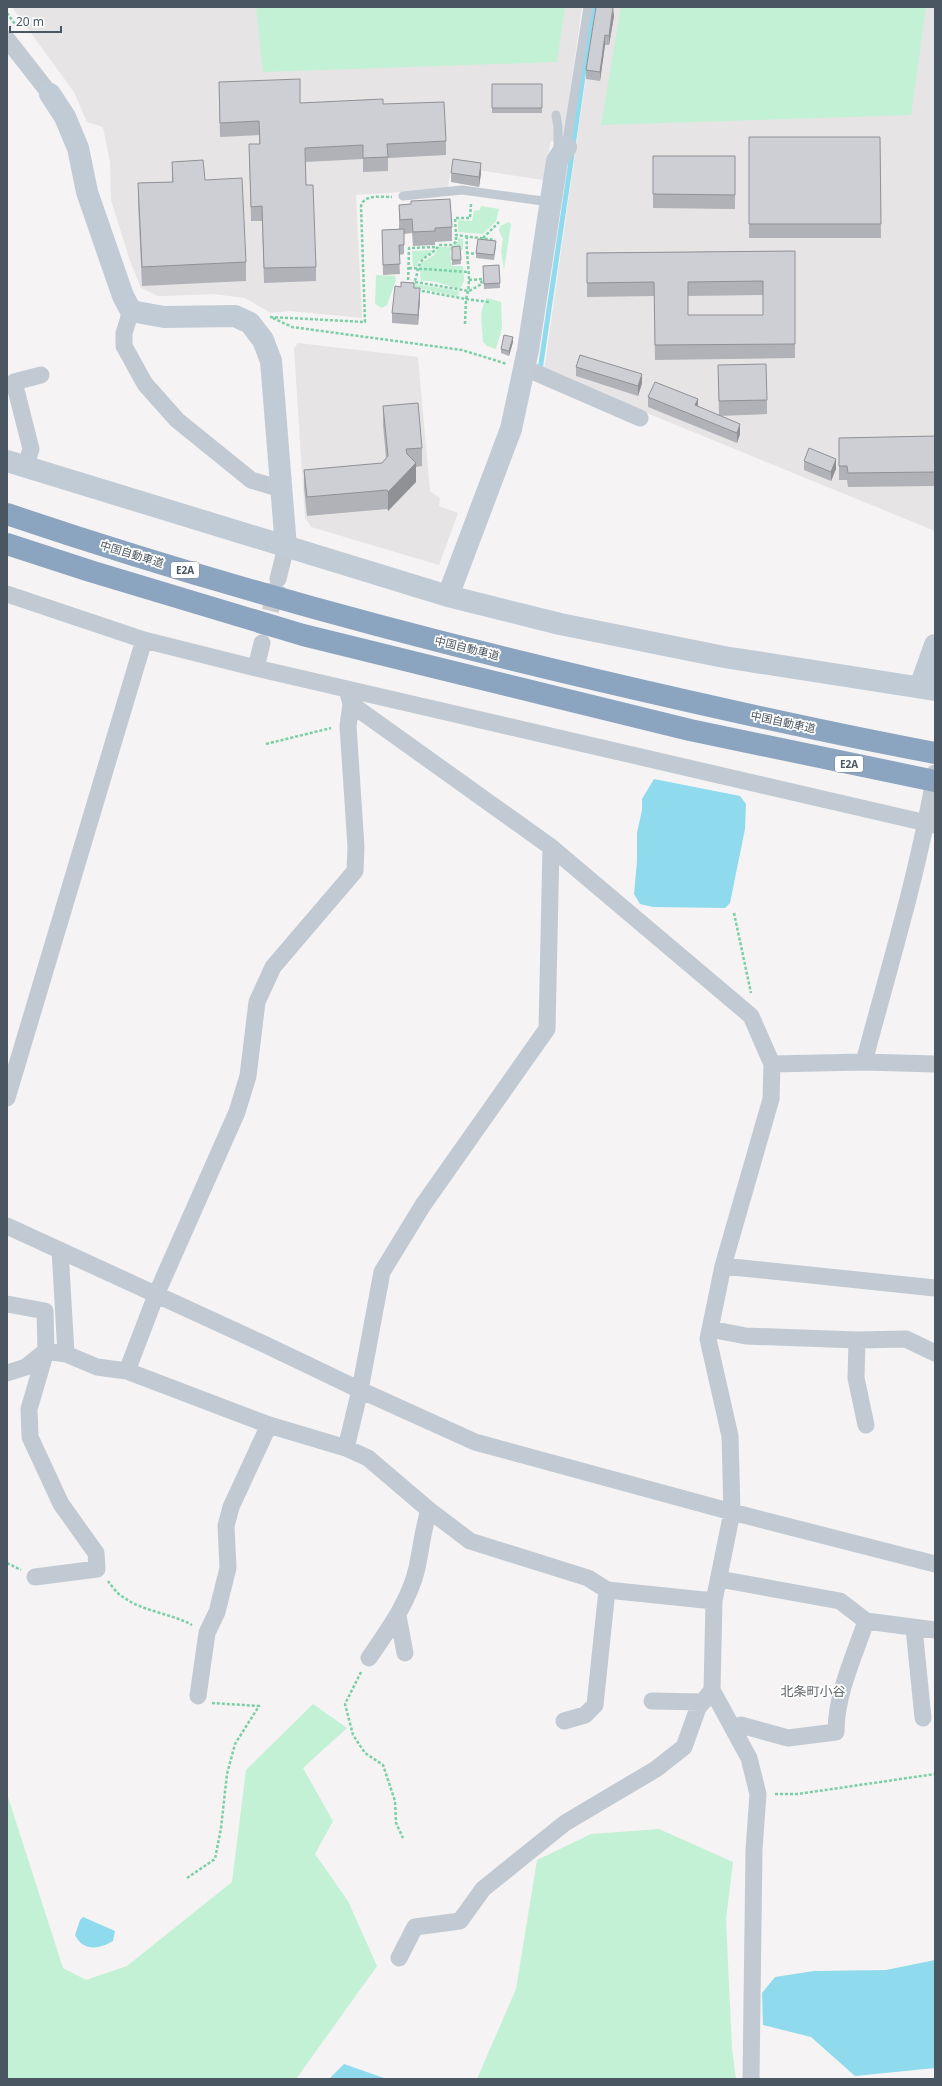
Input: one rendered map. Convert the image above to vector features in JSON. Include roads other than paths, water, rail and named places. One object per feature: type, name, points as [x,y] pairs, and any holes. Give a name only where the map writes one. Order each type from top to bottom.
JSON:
[{"type":"highway","name":"中国自動車道","points":[[7,514],[90,542],[304,606],[415,635],[622,686],[769,719],[935,753]]},
{"type":"highway","name":"E2A","points":[[7,544],[113,578],[303,635],[616,712],[763,746],[935,781]]},
{"type":"street","points":[[12,32],[65,118],[78,148],[88,192],[123,296],[131,311],[124,333],[124,346],[145,384],[177,420],[251,480],[281,489]]},
{"type":"street","points":[[448,596],[510,429],[525,368],[550,202],[562,154]]},
{"type":"street","points":[[131,311],[164,317],[220,315],[235,316],[250,323],[263,340],[271,361],[286,547],[278,579]]},
{"type":"street","points":[[525,368],[640,418]]},
{"type":"street","points":[[41,375],[14,382],[31,449],[16,465],[448,596],[560,624],[724,657],[927,688],[935,645]]},
{"type":"street","points":[[7,594],[144,640],[256,668],[349,696],[930,824]]},
{"type":"street","points":[[7,1098],[144,640]]},
{"type":"street","points":[[256,668],[262,643]]},
{"type":"street","points":[[127,1371],[156,1295],[237,1112],[248,1076],[256,1002],[273,967],[355,871],[356,847],[348,726],[349,696]]},
{"type":"street","points":[[349,696],[551,847],[751,1016],[772,1064],[771,1099],[723,1266],[708,1339],[730,1436],[732,1512],[714,1601],[708,1696],[698,1708],[684,1747],[656,1769],[565,1823],[483,1890],[460,1921],[415,1927],[399,1958]]},
{"type":"street","points":[[864,1062],[930,824],[935,773]]},
{"type":"street","points":[[346,1448],[360,1390],[382,1272],[423,1205],[547,1029],[551,847]]},
{"type":"street","points":[[772,1064],[864,1062],[935,1064]]},
{"type":"street","points":[[7,1226],[266,1344],[360,1390],[475,1442],[732,1512],[935,1564]]},
{"type":"street","points":[[60,1250],[66,1354]]},
{"type":"street","points":[[723,1266],[935,1288]]},
{"type":"street","points":[[7,1304],[45,1312],[46,1351],[29,1409],[30,1437],[61,1504],[96,1553],[98,1569],[36,1577]]},
{"type":"street","points":[[710,1329],[746,1336],[857,1340],[906,1339],[935,1353]]},
{"type":"street","points":[[857,1340],[856,1378],[866,1425]]},
{"type":"street","points":[[7,1373],[26,1367],[46,1351],[66,1354],[97,1367],[127,1371],[269,1425],[346,1448],[368,1458],[429,1510],[470,1540],[588,1578],[607,1590],[714,1601]]},
{"type":"street","points":[[198,1696],[207,1633],[217,1612],[228,1568],[226,1526],[231,1506],[269,1425]]},
{"type":"street","points":[[369,1658],[398,1616],[417,1570],[424,1526],[429,1510]]},
{"type":"street","points":[[719,1579],[840,1601],[866,1622],[935,1630]]},
{"type":"street","points":[[564,1721],[585,1715],[595,1705],[607,1590]]},
{"type":"street","points":[[398,1616],[405,1653]]},
{"type":"street","points":[[734,1728],[741,1725],[788,1738],[836,1732],[836,1716],[844,1686],[866,1622]]},
{"type":"street","points":[[914,1628],[923,1718]]},
{"type":"street","points":[[652,1701],[708,1696]]},
{"type":"street","points":[[708,1696],[734,1728],[750,1758],[758,1794],[754,1850],[751,2079]]},
{"type":"lane","points":[[562,154],[588,7]]},
{"type":"lane","points":[[556,114],[562,154]]},
{"type":"lane","points":[[403,196],[462,190],[550,202]]},
{"type":"water","points":[[654,779],[740,796],[746,804],[745,829],[730,903],[725,908],[653,907],[640,904],[634,894],[637,861],[637,833],[642,810],[642,799]]},
{"type":"water","points":[[83,1917],[115,1931],[113,1941],[97,1947],[82,1944],[75,1935],[80,1920]]},
{"type":"water","points":[[935,1960],[935,2068],[855,2076],[811,2037],[763,2025],[762,1993],[775,1977],[814,1971],[886,1970]]},
{"type":"water","points":[[344,2064],[381,2077],[387,2079],[329,2079]]},
{"type":"waterway","points":[[573,146],[593,7]]},
{"type":"waterway","points":[[540,370],[572,154]]},
{"type":"tunnel","points":[[264,635],[277,585]]},
{"type":"district","name":"北条町小谷","points":[[813,1691]]}]
